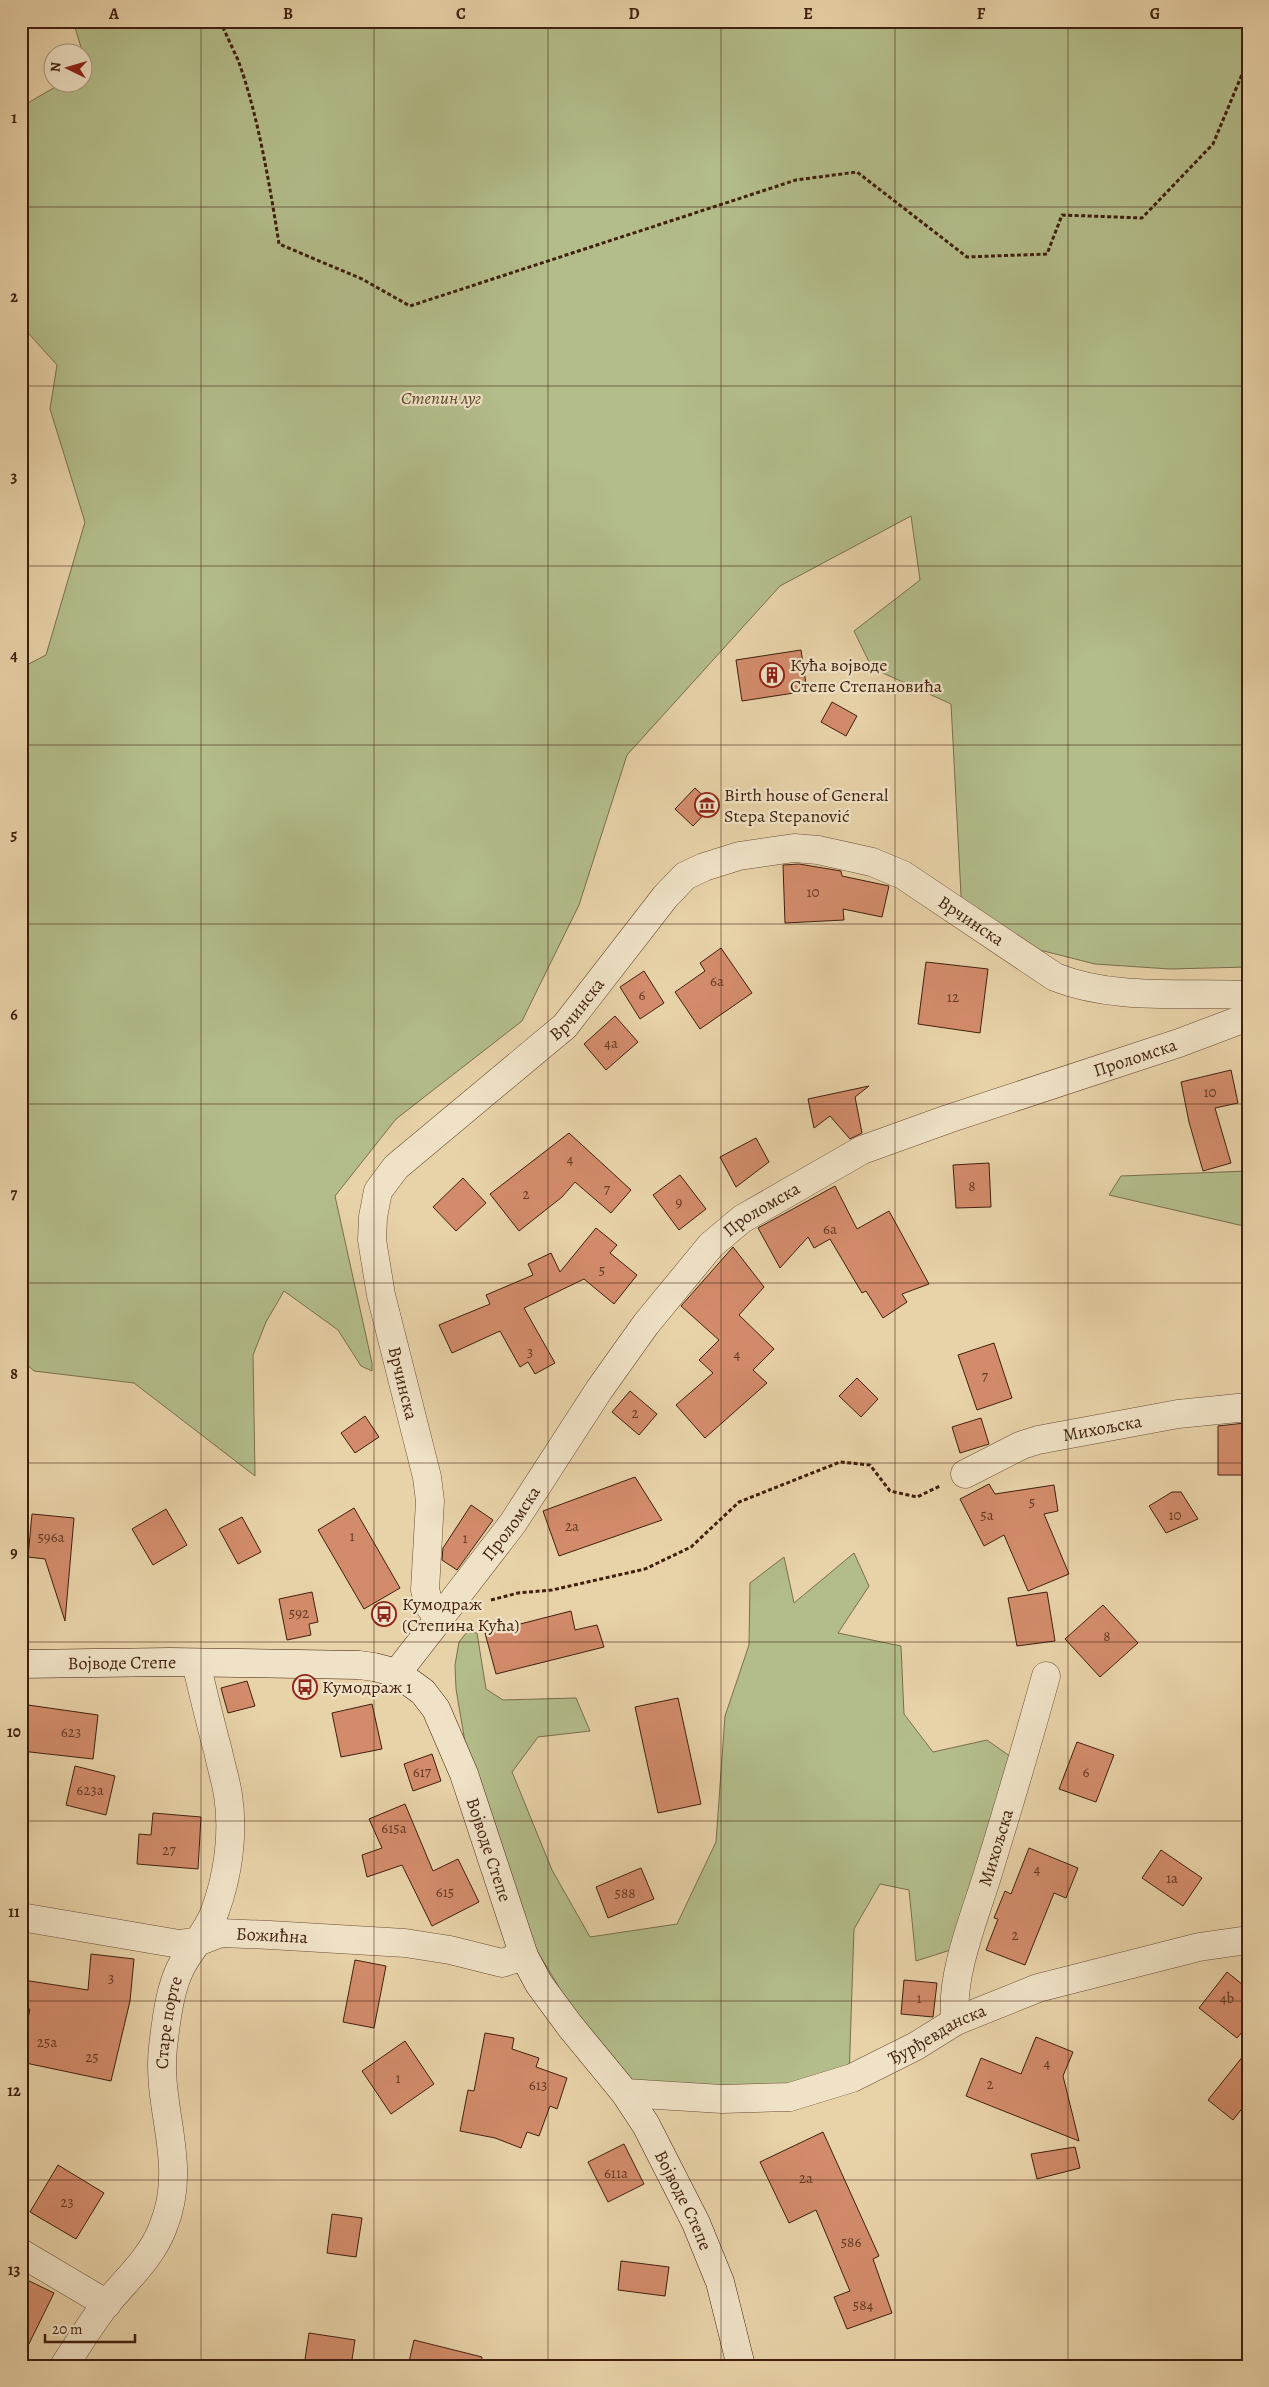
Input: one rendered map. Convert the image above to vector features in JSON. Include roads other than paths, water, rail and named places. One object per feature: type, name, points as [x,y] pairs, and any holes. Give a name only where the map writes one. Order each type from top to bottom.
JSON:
[{"type":"street","name":"Врчинска","points":[[439,1619],[430,1607],[425,1590],[430,1501],[427,1477],[381,1295],[372,1240],[373,1217],[378,1191],[396,1167],[565,1026],[665,897],[685,876],[704,867],[740,856],[778,850],[810,849],[846,855],[872,862],[902,875],[1055,977],[1075,984],[1105,991],[1248,995]]},
{"type":"street","name":"Проломска","points":[[439,1619],[512,1523],[599,1390],[646,1324],[710,1245],[742,1219],[862,1150],[958,1116],[1180,1043],[1248,1017]]},
{"type":"street","name":"Михољска","points":[[964,1474],[1022,1445],[1038,1440],[1178,1414],[1248,1407]]},
{"type":"street","points":[[397,1673],[439,1619]]},
{"type":"street","name":"Војводе Степе","points":[[21,1664],[196,1663],[359,1665],[397,1673],[423,1692],[436,1709],[448,1736],[484,1830],[524,1956],[539,1984],[570,2026],[625,2093],[646,2125],[696,2223],[720,2282],[741,2366]]},
{"type":"street","name":"Старе порте","points":[[64,2366],[107,2304],[146,2259],[163,2228],[170,2204],[174,2176],[173,2150],[162,2081],[163,2046],[175,1983],[190,1951],[200,1941],[210,1923],[223,1884],[228,1854],[230,1810],[228,1794],[196,1663]]},
{"type":"street","name":"Михољска","points":[[956,2021],[954,2000],[966,1945],[1046,1676]]},
{"type":"street","name":"Божићна","points":[[21,1917],[178,1944],[200,1941],[221,1933],[341,1938],[450,1950],[502,1963],[524,1956]]},
{"type":"street","name":"Ђурђевданска","points":[[625,2093],[722,2099],[790,2097],[852,2078],[916,2046],[956,2021],[1038,1988],[1199,1947],[1248,1940]]},
{"type":"street","points":[[21,2253],[107,2304]]},
{"type":"place","name":"Кућа војводе Степе Степановића","points":[[772,675]]},
{"type":"place","name":"Birth house of General Stepa Stepanović","points":[[707,805]]},
{"type":"place","name":"Кумодраж (Степина Кућа)","points":[[384,1614]]},
{"type":"place","name":"Кумодраж 1","points":[[305,1687]]},
{"type":"park label","name":"Степин луг","points":[[441,398]]}]
